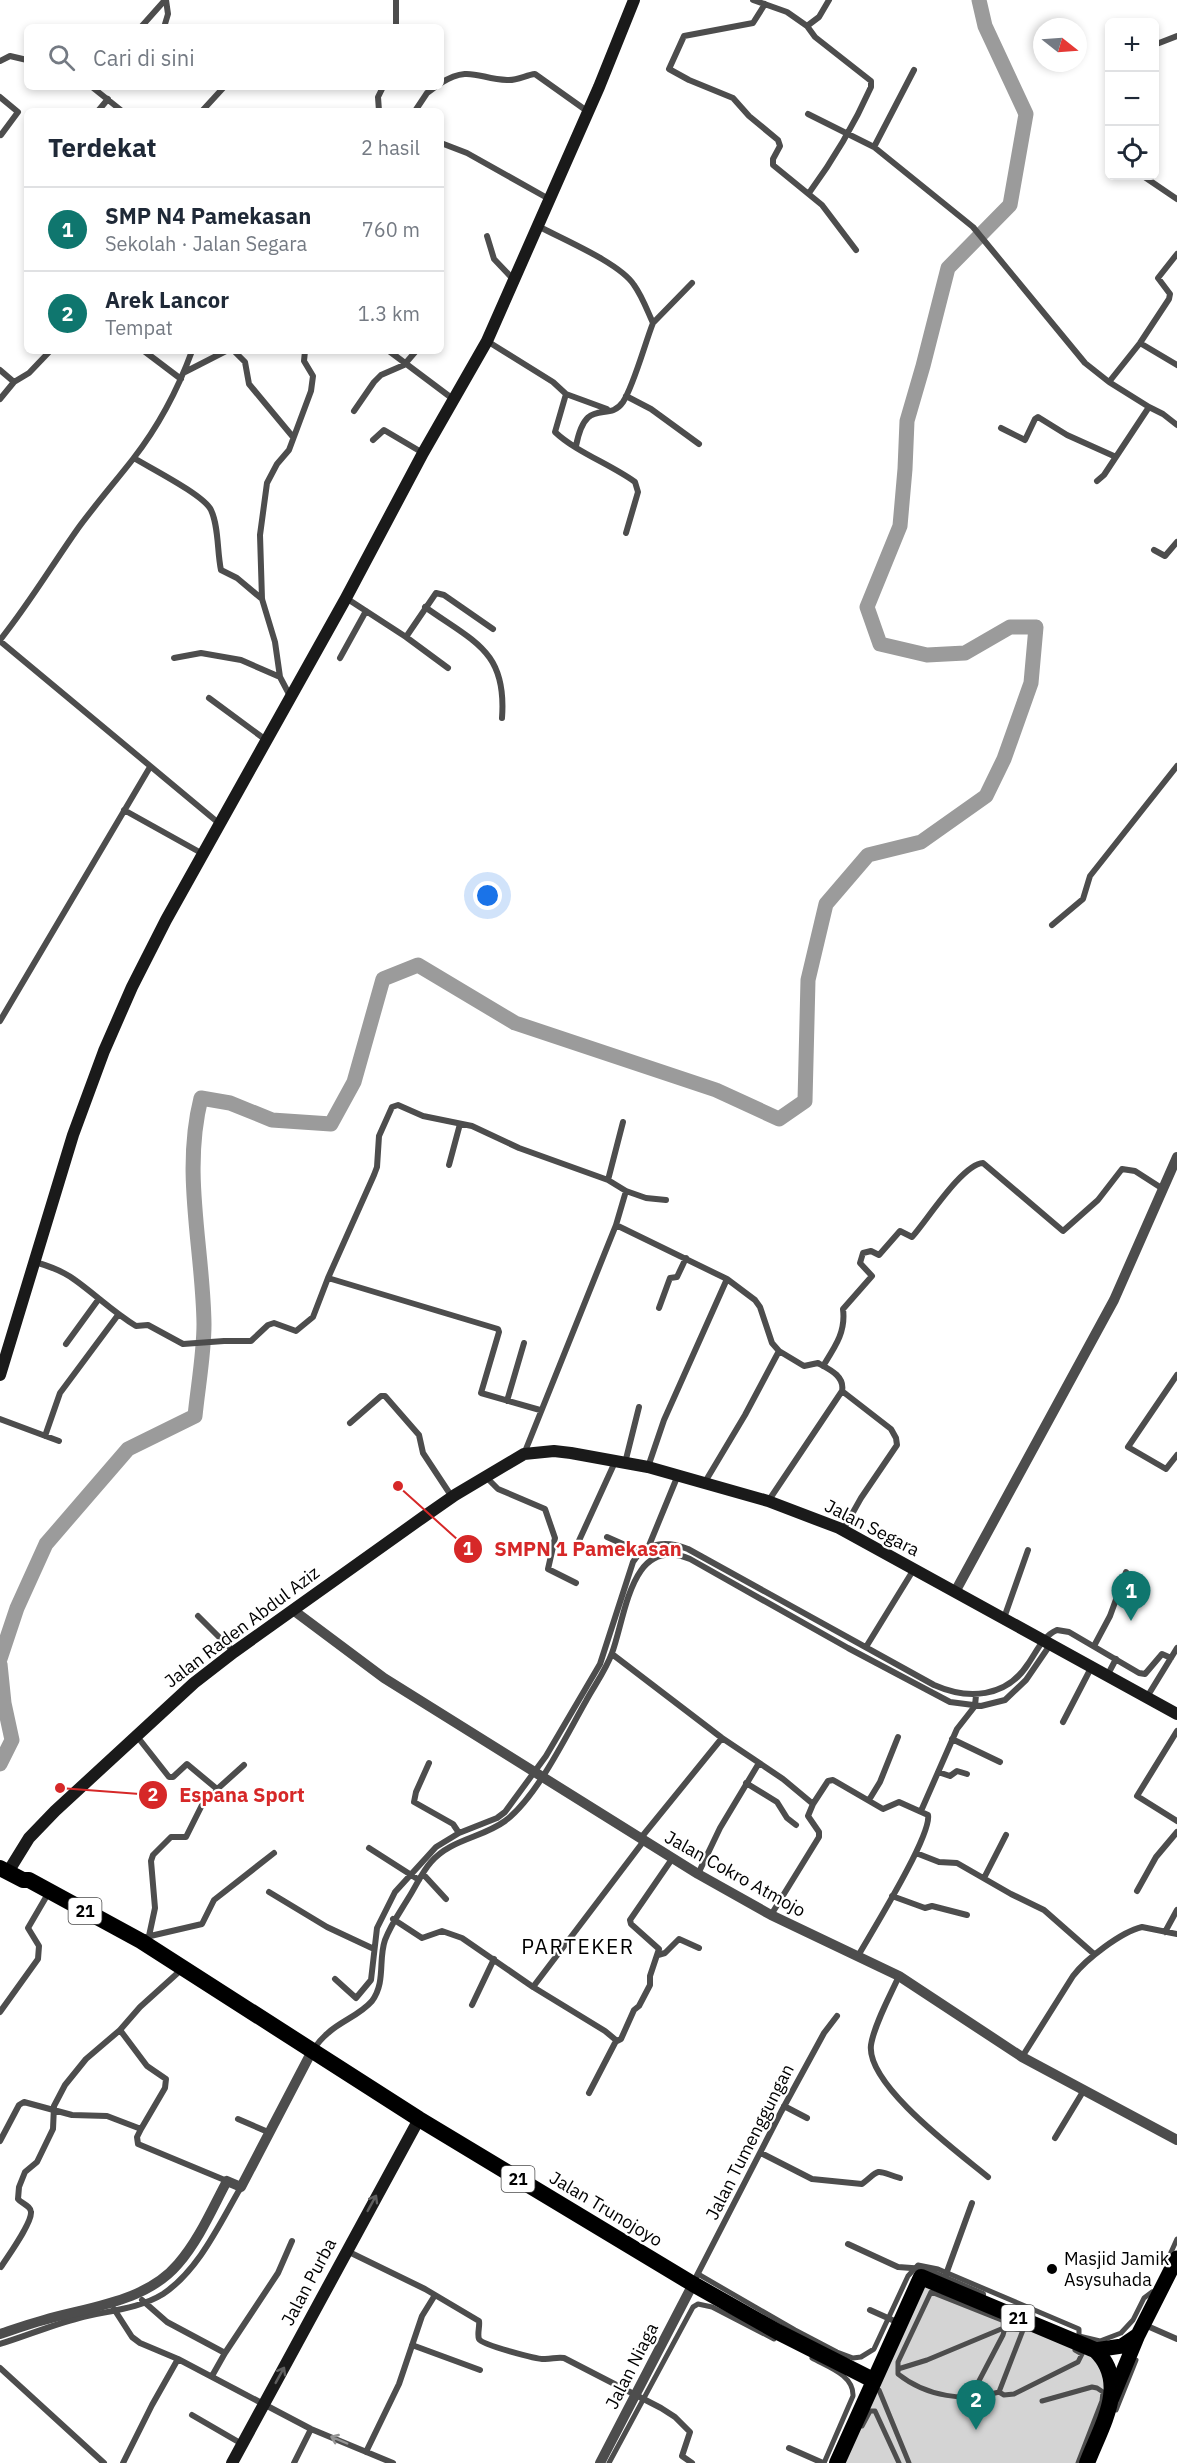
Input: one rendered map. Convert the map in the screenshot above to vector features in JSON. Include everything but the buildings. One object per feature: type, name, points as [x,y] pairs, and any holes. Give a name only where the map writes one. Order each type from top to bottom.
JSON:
[{"type":"highway","name":"21","points":[[5,1866],[26,1874],[29,1880],[50,1892],[143,1939],[178,1965]]},
{"type":"highway","name":"Jalan Trunojoyo","points":[[178,1965],[419,2119],[696,2279],[778,2332],[876,2385]]},
{"type":"highway","name":"21","points":[[920,2272],[981,2303],[1095,2350]]},
{"type":"highway","points":[[837,2463],[876,2385],[894,2321],[920,2272]]},
{"type":"highway","points":[[1087,2463],[1112,2398],[1113,2382],[1108,2367],[1095,2350]]},
{"type":"main road","points":[[0,1375],[73,1135],[104,1051],[132,987],[423,453],[487,341],[603,77],[634,0]]},
{"type":"main road","name":"Jalan Segara","points":[[524,1454],[554,1451],[648,1467],[768,1502],[843,1530],[1177,1714]]},
{"type":"main road","name":"Jalan Raden Abdul Aziz","points":[[5,1866],[35,1832],[194,1683],[452,1497],[524,1454]]},
{"type":"main road","name":"Jalan Purba","points":[[232,2463],[419,2119]]},
{"type":"main road","points":[[1112,2398],[1177,2258]]},
{"type":"main road","points":[[1095,2350],[1122,2346],[1143,2329]]},
{"type":"street","points":[[165,24],[168,14],[166,0]]},
{"type":"street","points":[[144,24],[166,0]]},
{"type":"street","points":[[396,0],[396,24]]},
{"type":"street","points":[[753,0],[787,12],[807,26],[814,37],[871,81],[871,87],[848,135],[809,193]]},
{"type":"street","points":[[807,26],[819,17],[829,0]]},
{"type":"street","points":[[765,4],[753,23],[681,38],[669,69],[672,73],[737,101],[749,116],[779,141],[780,146],[773,159],[773,165],[809,193],[840,227],[856,250]]},
{"type":"street","points":[[1159,43],[1177,36]]},
{"type":"street","points":[[0,58],[10,56],[24,59]]},
{"type":"street","points":[[874,147],[914,70]]},
{"type":"street","points":[[444,82],[459,74],[469,73],[508,80],[535,74],[587,111]]},
{"type":"street","points":[[96,90],[118,108]]},
{"type":"street","points":[[205,108],[221,90]]},
{"type":"street","points":[[379,108],[378,97],[381,90]]},
{"type":"street","points":[[417,108],[431,90]]},
{"type":"street","points":[[0,97],[18,112],[1,135]]},
{"type":"street","points":[[100,108],[108,99]]},
{"type":"street","points":[[808,114],[874,147],[973,227],[1078,355],[1109,382],[1163,414],[1177,425]]},
{"type":"street","points":[[444,144],[467,153],[549,199]]},
{"type":"street","points":[[1149,180],[1177,199]]},
{"type":"street","points":[[538,226],[604,261],[628,278],[634,284],[653,322]]},
{"type":"street","points":[[487,236],[494,259],[514,280]]},
{"type":"street","points":[[1109,382],[1169,299],[1170,294],[1158,278],[1177,254]]},
{"type":"street","points":[[576,446],[580,427],[586,418],[597,412],[611,411],[619,407],[626,396],[653,322],[692,283]]},
{"type":"street","points":[[487,341],[553,382],[566,393],[611,411]]},
{"type":"street","points":[[1140,342],[1177,365]]},
{"type":"street","points":[[0,399],[14,382],[36,367],[47,354]]},
{"type":"street","points":[[149,354],[182,376]]},
{"type":"street","points":[[191,354],[182,376],[156,424],[134,458],[80,525],[0,641],[221,825]]},
{"type":"street","points":[[182,376],[221,354]]},
{"type":"street","points":[[237,354],[244,362],[249,384],[293,437]]},
{"type":"street","points":[[291,696],[280,677],[275,642],[262,599],[260,535],[264,496],[271,474],[289,450],[309,398],[313,376],[304,361],[305,354]]},
{"type":"street","points":[[392,354],[404,365],[453,399]]},
{"type":"street","points":[[354,411],[381,375],[404,365],[413,354]]},
{"type":"street","points":[[0,370],[14,382]]},
{"type":"street","points":[[566,393],[555,432],[591,457],[606,463],[635,482],[638,492],[626,533]]},
{"type":"street","points":[[626,396],[651,409],[699,444]]},
{"type":"street","points":[[1098,481],[1149,407]]},
{"type":"street","points":[[1001,428],[1025,440],[1038,417],[1067,435],[1116,457]]},
{"type":"street","points":[[373,440],[381,430],[384,430],[423,453]]},
{"type":"street","points":[[134,458],[192,493],[209,507],[213,517],[221,570],[237,578],[262,599]]},
{"type":"street","points":[[1154,550],[1165,556],[1177,542]]},
{"type":"street","points":[[406,637],[433,595],[439,593],[493,629]]},
{"type":"street","points":[[346,598],[448,668]]},
{"type":"street","points":[[425,608],[486,652],[501,678],[502,718]]},
{"type":"street","points":[[340,658],[366,611]]},
{"type":"street","points":[[174,658],[201,652],[213,653],[241,660],[280,677]]},
{"type":"street","points":[[209,698],[267,740]]},
{"type":"street","points":[[0,1021],[150,766]]},
{"type":"street","points":[[1052,925],[1083,899],[1090,876],[1177,766]]},
{"type":"street","points":[[124,810],[204,855]]},
{"type":"street","points":[[35,1262],[54,1268],[75,1280],[98,1300],[136,1326],[148,1325],[183,1344],[251,1341],[268,1325],[274,1323],[296,1331],[313,1317],[377,1167],[379,1136],[392,1107],[398,1105],[423,1116],[472,1126],[544,1158],[608,1180],[626,1191],[646,1198],[666,1200]]},
{"type":"street","points":[[608,1180],[624,1122]]},
{"type":"street","points":[[449,1165],[460,1124]]},
{"type":"street","points":[[955,1592],[1114,1300],[1177,1157]]},
{"type":"street","points":[[823,1366],[833,1351],[842,1330],[845,1319],[843,1309],[872,1276],[860,1263],[862,1254],[871,1251],[879,1255],[900,1231],[911,1238],[949,1190],[980,1163],[1063,1232],[1098,1200],[1122,1169],[1135,1172],[1163,1189]]},
{"type":"street","points":[[524,1454],[616,1225],[626,1191]]},
{"type":"street","points":[[616,1225],[727,1279],[755,1300],[760,1307],[772,1343],[779,1351],[804,1366],[815,1363],[823,1366],[843,1382],[842,1391],[768,1502]]},
{"type":"street","points":[[658,1308],[670,1278],[677,1277],[686,1258]]},
{"type":"street","points":[[328,1278],[498,1329],[500,1332],[481,1393],[540,1410]]},
{"type":"street","points":[[648,1467],[687,1364],[727,1279]]},
{"type":"street","points":[[66,1344],[98,1300]]},
{"type":"street","points":[[45,1436],[60,1393],[118,1315]]},
{"type":"street","points":[[507,1401],[524,1343]]},
{"type":"street","points":[[705,1482],[745,1415],[779,1351]]},
{"type":"street","points":[[1177,1375],[1128,1447],[1166,1469],[1177,1455]]},
{"type":"street","points":[[842,1391],[891,1429],[897,1442],[895,1451],[866,1491],[843,1530]]},
{"type":"street","points":[[350,1423],[381,1396],[388,1399],[419,1435],[423,1453],[452,1497]]},
{"type":"street","points":[[576,1545],[620,1462],[639,1407]]},
{"type":"street","points":[[0,1419],[59,1441]]},
{"type":"street","points":[[596,1678],[624,1600],[640,1571],[679,1475]]},
{"type":"street","points":[[485,1477],[498,1489],[545,1509],[555,1538],[548,1569],[576,1583]]},
{"type":"street","points":[[607,1537],[646,1553],[657,1555],[672,1548]]},
{"type":"street","points":[[0,2334],[114,2309],[141,2297],[177,2266],[198,2235],[241,2187],[312,2051],[328,2033],[363,2009],[372,2000],[382,1977],[382,1950],[393,1919],[429,1852],[507,1819],[538,1776],[612,1654],[633,1562],[662,1543],[719,1570],[864,1650],[948,1691],[989,1705],[1020,1681],[1052,1632],[1063,1629],[1145,1674],[1162,1654],[1171,1658]]},
{"type":"street","points":[[1004,1618],[1028,1550]]},
{"type":"street","points":[[864,1650],[914,1569]]},
{"type":"street","points":[[1094,1646],[1110,1616],[1126,1572]]},
{"type":"street","name":"Jalan Cokro Atmojo","points":[[293,1610],[384,1678],[672,1859],[771,1916],[898,1976],[1022,2057],[1177,2140]]},
{"type":"street","points":[[198,1616],[234,1652]]},
{"type":"street","points":[[830,1632],[864,1650],[941,1699],[975,1699],[1004,1692],[1020,1681]]},
{"type":"street","points":[[1147,1698],[1177,1648]]},
{"type":"street","points":[[612,1654],[722,1738],[783,1779],[813,1804]]},
{"type":"street","points":[[1107,1676],[1116,1659]]},
{"type":"street","points":[[1063,1722],[1091,1668]]},
{"type":"street","points":[[921,1811],[952,1739],[975,1699]]},
{"type":"street","points":[[1177,1731],[1137,1796],[1177,1821]]},
{"type":"street","points":[[136,1735],[169,1777],[173,1777],[187,1764],[216,1789]]},
{"type":"street","points":[[869,1800],[880,1782],[898,1737]]},
{"type":"street","points":[[533,1987],[641,1840],[722,1738]]},
{"type":"street","points":[[952,1739],[1000,1762]]},
{"type":"street","points":[[698,1874],[759,1762]]},
{"type":"street","points":[[429,1763],[414,1802],[453,1824],[459,1833]]},
{"type":"street","points":[[143,1939],[154,1908],[150,1867],[153,1855],[171,1837],[186,1837],[204,1801],[237,1774],[244,1765]]},
{"type":"street","points":[[938,1772],[950,1776],[957,1771],[967,1774]]},
{"type":"street","points":[[356,1998],[371,1980],[377,1928],[395,1892],[417,1876],[459,1833],[497,1818],[505,1812],[538,1776]]},
{"type":"street","points":[[771,1916],[819,1837],[819,1832],[808,1816],[813,1804],[830,1780],[840,1782],[884,1809],[899,1803],[921,1811],[929,1819],[916,1853],[858,1956]]},
{"type":"street","points":[[746,1783],[777,1802],[787,1818],[796,1825]]},
{"type":"street","points":[[1137,1892],[1156,1857],[1177,1832]]},
{"type":"street","points":[[984,1878],[1006,1835]]},
{"type":"street","points":[[369,1848],[417,1876],[446,1899]]},
{"type":"street","points":[[143,1939],[202,1924],[214,1900],[274,1853]]},
{"type":"street","points":[[916,1853],[939,1862],[957,1863],[1049,1913],[1094,1954]]},
{"type":"street","points":[[589,2093],[616,2041],[621,2039],[634,2010],[639,2006],[650,1984],[650,1976],[659,1948],[631,1924],[630,1920],[672,1859]]},
{"type":"street","points":[[0,2012],[38,1959],[39,1946],[28,1928],[50,1892]]},
{"type":"street","points":[[269,1892],[334,1931],[374,1949]]},
{"type":"street","points":[[892,1896],[925,1908],[932,1906],[967,1915]]},
{"type":"street","points":[[1165,1932],[1177,1910]]},
{"type":"street","points":[[393,1919],[422,1938],[447,1931],[475,1945],[533,1987],[586,2018],[616,2041]]},
{"type":"street","points":[[1022,2057],[1073,1976],[1081,1965],[1094,1954],[1137,1928],[1147,1927],[1177,1934]]},
{"type":"street","points":[[658,1955],[665,1953],[679,1939],[699,1948]]},
{"type":"street","points":[[472,2005],[494,1959]]},
{"type":"street","points":[[1,2267],[22,2234],[31,2214],[30,2208],[18,2199],[19,2187],[27,2169],[37,2162],[45,2148],[53,2129],[53,2112],[65,2085],[86,2059],[120,2030],[178,1965]]},
{"type":"street","points":[[898,1976],[871,2047],[876,2069],[891,2091],[933,2131],[988,2177]]},
{"type":"street","points":[[335,1979],[356,1998],[363,2009]]},
{"type":"street","name":"Jalan Tumenggungan","points":[[696,2279],[784,2106],[824,2033],[837,2016]]},
{"type":"street","points":[[120,2030],[147,2066],[166,2079],[165,2088],[137,2137],[138,2144],[241,2187]]},
{"type":"street","points":[[1055,2138],[1084,2089]]},
{"type":"street","points":[[0,2141],[22,2103],[26,2102],[53,2112],[107,2116],[141,2129]]},
{"type":"street","points":[[784,2106],[807,2118]]},
{"type":"street","points":[[238,2119],[268,2132]]},
{"type":"street","points":[[760,2153],[821,2181],[862,2184],[872,2173],[878,2171],[900,2178]]},
{"type":"street","points":[[220,2209],[227,2181]]},
{"type":"street","points":[[945,2275],[972,2203]]},
{"type":"street","points":[[848,2244],[898,2267],[945,2275],[1079,2329],[1079,2336],[1100,2341],[1121,2333],[1133,2320],[1144,2298],[1151,2295],[1177,2239]]},
{"type":"street","points":[[212,2376],[279,2273],[292,2241]]},
{"type":"street","points":[[346,2251],[435,2295],[479,2321],[478,2337],[482,2343],[544,2360],[552,2357],[564,2358],[675,2417],[688,2429],[690,2435],[682,2456],[692,2463]]},
{"type":"street","points":[[1095,2463],[1143,2329],[1177,2272]]},
{"type":"street","points":[[945,2275],[983,2294],[984,2298],[981,2303]]},
{"type":"street","points":[[696,2279],[837,2352],[853,2358],[861,2357],[874,2349],[894,2321],[870,2310]]},
{"type":"street","name":"Jalan Niaga","points":[[600,2463],[638,2397],[696,2279]]},
{"type":"street","points":[[970,2398],[1006,2327],[1004,2321],[931,2292],[900,2353],[898,2374],[917,2385],[943,2395],[970,2398],[999,2392],[1004,2395],[1014,2394],[1078,2362],[1082,2354],[1069,2348]]},
{"type":"street","points":[[366,2452],[399,2384],[422,2316],[435,2295]]},
{"type":"street","points":[[0,2344],[46,2325],[110,2304],[141,2297]]},
{"type":"street","points":[[141,2297],[167,2322],[225,2353]]},
{"type":"street","points":[[609,2463],[638,2397],[693,2307],[698,2304],[712,2307],[782,2343]]},
{"type":"street","points":[[114,2309],[132,2337],[140,2343],[212,2376],[311,2428],[393,2463]]},
{"type":"street","points":[[898,2369],[927,2360],[1006,2327],[1025,2330],[999,2392]]},
{"type":"street","points":[[1143,2329],[1177,2339]]},
{"type":"street","points":[[412,2345],[480,2370]]},
{"type":"street","points":[[789,2448],[823,2463],[853,2396],[854,2388],[848,2378],[809,2356]]},
{"type":"street","points":[[123,2463],[178,2360]]},
{"type":"street","points":[[0,2368],[104,2463]]},
{"type":"street","points":[[876,2385],[909,2463]]},
{"type":"street","points":[[1042,2401],[1092,2387],[1103,2392],[1102,2401],[1078,2463]]},
{"type":"street","points":[[980,2417],[986,2396]]},
{"type":"street","points":[[861,2429],[870,2411],[875,2410],[899,2463]]},
{"type":"street","points":[[192,2415],[242,2444]]},
{"type":"street","points":[[294,2463],[311,2428]]},
{"type":"street","points":[[846,2463],[856,2438]]},
{"type":"shaded area","points":[[927,2282],[1099,2353],[1117,2373],[1085,2463],[842,2463]]},
{"type":"waterway","points":[[0,1659],[17,1608],[46,1544],[128,1449],[195,1416],[204,1324],[193,1182],[193,1154],[201,1098],[230,1103],[272,1120],[331,1124],[354,1082],[383,979],[418,965],[515,1023],[716,1090],[779,1119],[805,1101],[808,980],[826,904],[868,855],[921,842],[986,796],[1004,759],[1031,683],[1036,627],[1010,627],[965,653],[927,655],[880,644],[867,607],[900,526],[907,421],[948,268],[1010,205],[1026,114],[985,26],[979,0]]},
{"type":"waterway","points":[[0,1664],[4,1703],[12,1740],[0,1764]]},
{"type":"place","name":"SMPN 1 Pamekasan","points":[[398,1486]]},
{"type":"place","name":"SMP N4 Pamekasan","points":[[1131,1621]]},
{"type":"place","name":"Espana Sport","points":[[60,1788]]},
{"type":"place","name":"Masjid Jamik Asysuhada","points":[[1052,2269]]},
{"type":"place","name":"Arek Lancor","points":[[976,2430]]},
{"type":"district","name":"PARTEKER","points":[[578,1947]]}]
